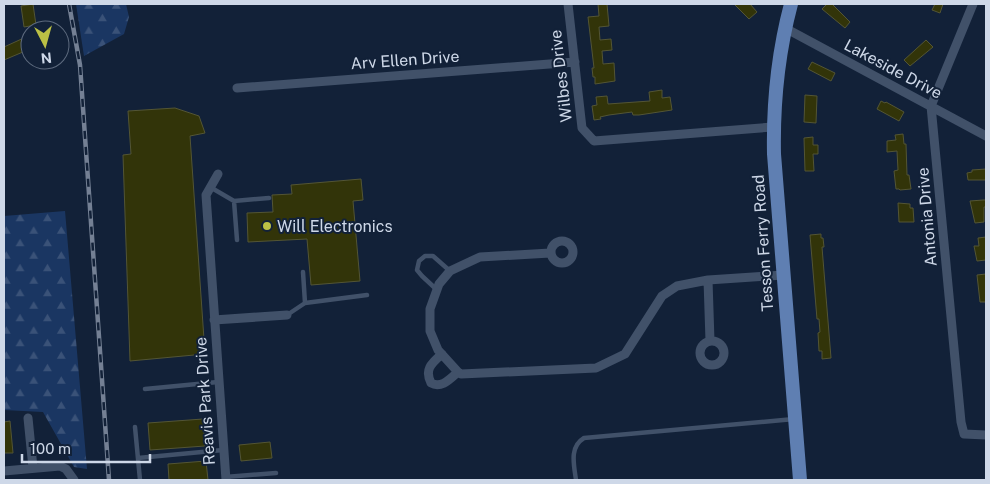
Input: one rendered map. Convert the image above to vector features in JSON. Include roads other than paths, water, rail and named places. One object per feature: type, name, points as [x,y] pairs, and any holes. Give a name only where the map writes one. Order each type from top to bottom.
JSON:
[{"type":"main road","name":"Tesson Ferry Road","points":[[791,4],[777,76],[773,127],[800,480]]},
{"type":"street","name":"Wilbes Drive","points":[[568,4],[582,128],[594,141],[773,127]]},
{"type":"street","name":"Antonia Drive","points":[[973,4],[931,106],[961,422],[964,434],[986,435]]},
{"type":"street","name":"Lakeside Drive","points":[[785,28],[986,136]]},
{"type":"street","name":"Arv Ellen Drive","points":[[237,88],[575,62]]},
{"type":"street","name":"Reavis Park Drive","points":[[218,174],[206,195],[226,479]]},
{"type":"street","points":[[459,373],[442,354],[430,331],[430,309],[439,284],[450,271],[480,257],[550,254]]},
{"type":"street","points":[[442,354],[429,366],[428,376],[431,383],[435,386],[442,384],[459,373],[596,368],[625,354],[662,296],[677,286],[708,280],[783,275]]},
{"type":"street","points":[[708,280],[710,341]]},
{"type":"street","name":"Reavis Park Drive","points":[[214,320],[287,315]]},
{"type":"street","points":[[28,418],[33,468]]},
{"type":"street","points":[[4,471],[60,466],[66,469],[74,480]]},
{"type":"lane","points":[[210,187],[234,201],[269,198]]},
{"type":"lane","points":[[234,201],[237,240]]},
{"type":"lane","points":[[437,290],[417,270],[418,261],[425,256],[433,256],[450,271]]},
{"type":"lane","points":[[303,272],[305,304]]},
{"type":"lane","points":[[287,315],[305,304],[367,296]]},
{"type":"lane","points":[[146,388],[218,382]]},
{"type":"lane","points":[[576,480],[574,450],[576,444],[584,438],[795,419]]},
{"type":"lane","points":[[135,426],[140,480]]},
{"type":"lane","points":[[138,458],[223,450]]},
{"type":"lane","points":[[226,479],[276,473]]},
{"type":"railway","points":[[69,4],[80,65],[109,480]]},
{"type":"place","name":"Will Electronics","points":[[267,226]]}]
